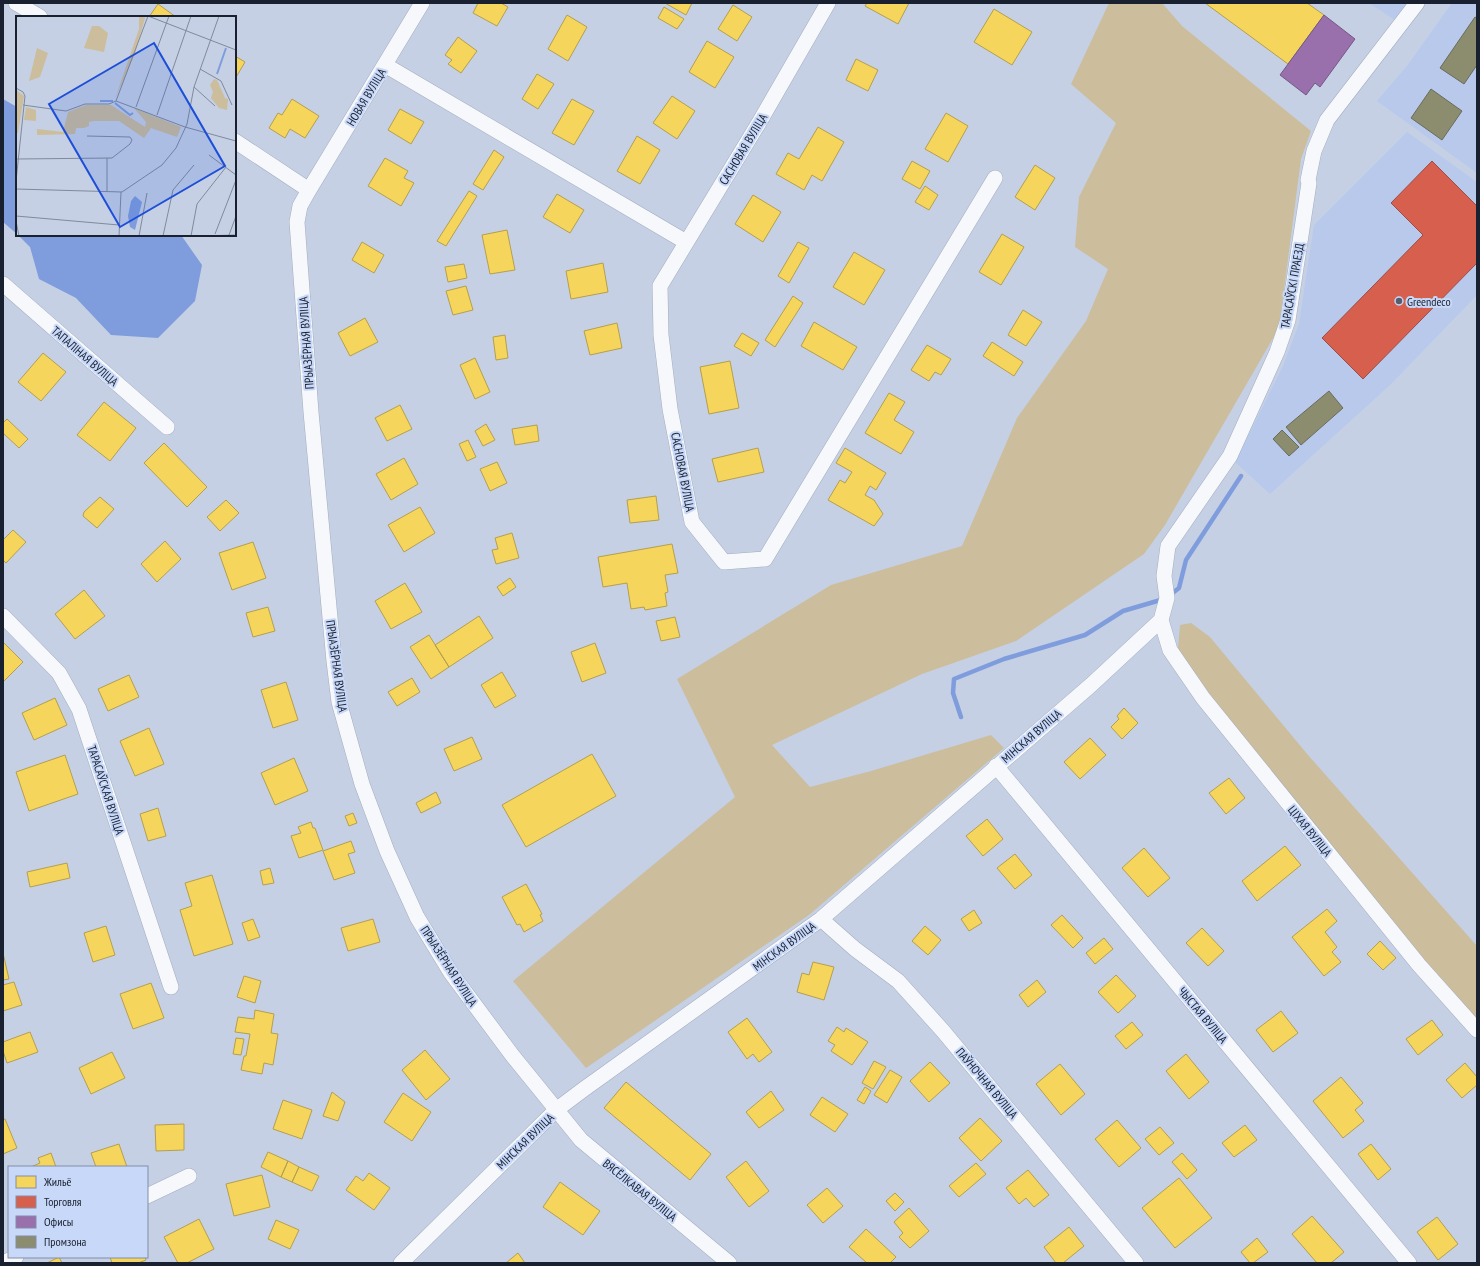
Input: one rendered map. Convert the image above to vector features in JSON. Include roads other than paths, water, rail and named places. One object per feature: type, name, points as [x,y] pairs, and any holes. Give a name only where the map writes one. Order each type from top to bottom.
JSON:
[{"type":"street","name":"НОВАЯ ВУЛІЦА","points":[[309,190],[422,3]]},
{"type":"street","name":"САСНОВАЯ ВУЛІЦА","points":[[828,3],[760,121],[660,286],[661,335],[670,409],[692,522],[724,562],[765,559],[995,178]]},
{"type":"street","name":"ТАРАСАЎСКІ ПРАЕЗД","points":[[1161,620],[1167,598],[1164,576],[1168,546],[1230,456],[1277,352],[1288,320],[1309,182],[1308,180],[1314,151],[1327,120],[1417,3]]},
{"type":"street","points":[[24,5],[39,16]]},
{"type":"street","points":[[385,65],[686,242]]},
{"type":"street","points":[[236,142],[309,190]]},
{"type":"street","name":"ПРЫАЗЁРНАЯ ВУЛІЦА","points":[[309,190],[300,206],[297,222],[311,412],[339,702],[362,784],[387,851],[417,917],[451,973],[512,1056],[556,1110]]},
{"type":"street","name":"ТАПАЛІНАЯ ВУЛІЦА","points":[[3,284],[167,428]]},
{"type":"street","name":"ТАРАСАЎСКАЯ ВУЛІЦА","points":[[3,616],[59,673],[79,710],[171,987]]},
{"type":"street","name":"МІНСКАЯ ВУЛІЦА","points":[[401,1263],[556,1110],[821,919],[1090,685],[1161,620]]},
{"type":"street","name":"ЦІХАЯ ВУЛІЦА","points":[[1161,620],[1170,650],[1203,698],[1419,965],[1477,1030]]},
{"type":"street","name":"ЧЫСТАЯ ВУЛІЦА","points":[[996,766],[1409,1263]]},
{"type":"street","name":"ПАЎНОЧНАЯ ВУЛІЦА","points":[[821,919],[855,949],[898,981],[943,1031],[1136,1263]]},
{"type":"street","name":"ВЯСЁЛКАВАЯ ВУЛІЦА","points":[[556,1110],[586,1145],[729,1263]]},
{"type":"street","points":[[148,1196],[189,1176]]},
{"type":"street","points":[[3,1263],[14,1258]]},
{"type":"water","points":[[3,99],[16,106],[16,233],[3,222]]},
{"type":"water","points":[[19,236],[182,236],[202,265],[195,301],[158,338],[111,335],[76,298],[39,279],[30,247]]},
{"type":"waterway","points":[[1170,595],[1179,588],[1186,560],[1241,476]]},
{"type":"waterway","points":[[961,717],[953,693],[954,679],[1004,659],[1085,635],[1123,611],[1164,599]]},
{"type":"place","name":"Greendeco","points":[[1399,301]]}]
